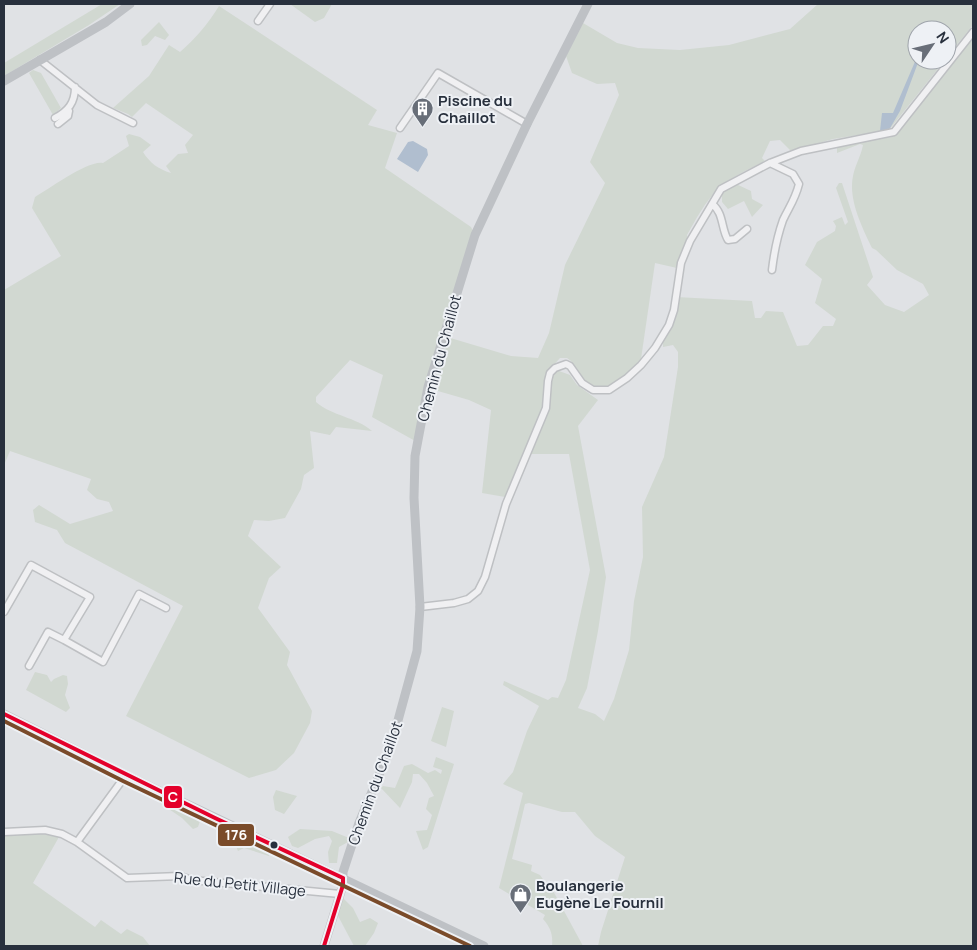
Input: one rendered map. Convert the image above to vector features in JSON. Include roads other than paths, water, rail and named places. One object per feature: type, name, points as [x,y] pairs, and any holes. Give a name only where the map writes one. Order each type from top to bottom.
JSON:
[{"type":"street","points":[[4,81],[106,22],[130,4]]},
{"type":"street","points":[[258,21],[270,4]]},
{"type":"street","name":"Chemin du Chaillot","points":[[343,878],[343,872],[359,823],[391,746],[417,651],[420,607],[414,498],[415,456],[428,387],[475,235],[527,124],[588,4]]},
{"type":"street","points":[[420,607],[454,603],[468,599],[478,591],[485,577],[506,504],[546,408],[550,373],[555,368],[566,364],[570,366],[586,387],[603,391],[617,386],[627,378],[655,348],[669,325],[674,310],[681,263],[690,241],[721,189],[770,162],[801,151],[894,132],[973,32]]},
{"type":"street","points":[[40,60],[98,104],[133,123]]},
{"type":"street","points":[[400,128],[438,73],[527,124]]},
{"type":"street","points":[[56,121],[75,99],[75,87]]},
{"type":"street","points":[[770,162],[793,174],[799,184],[796,198],[784,219],[774,249],[772,270]]},
{"type":"street","points":[[712,204],[721,218],[728,240],[735,239],[747,229]]},
{"type":"street","points":[[4,612],[31,565],[90,597],[64,640]]},
{"type":"street","points":[[29,666],[48,632],[103,662],[139,594],[166,608]]},
{"type":"street","points":[[4,714],[271,846],[343,878],[483,946]]},
{"type":"street","points":[[77,842],[126,775]]},
{"type":"street","name":"Rue du Petit Village","points":[[4,832],[45,830],[62,834],[77,842],[127,878],[180,876],[192,880],[340,894]]},
{"type":"street","points":[[324,946],[343,878]]},
{"type":"water","points":[[911,70],[915,70],[900,111],[889,130],[880,131],[882,113],[893,113]]},
{"type":"water","points":[[413,141],[427,149],[428,155],[418,172],[397,159],[408,142]]},
{"type":"place","name":"Piscine du Chaillot","points":[[422,128]]},
{"type":"place","name":"Boulangerie Eugène Le Fournil","points":[[520,913]]}]
